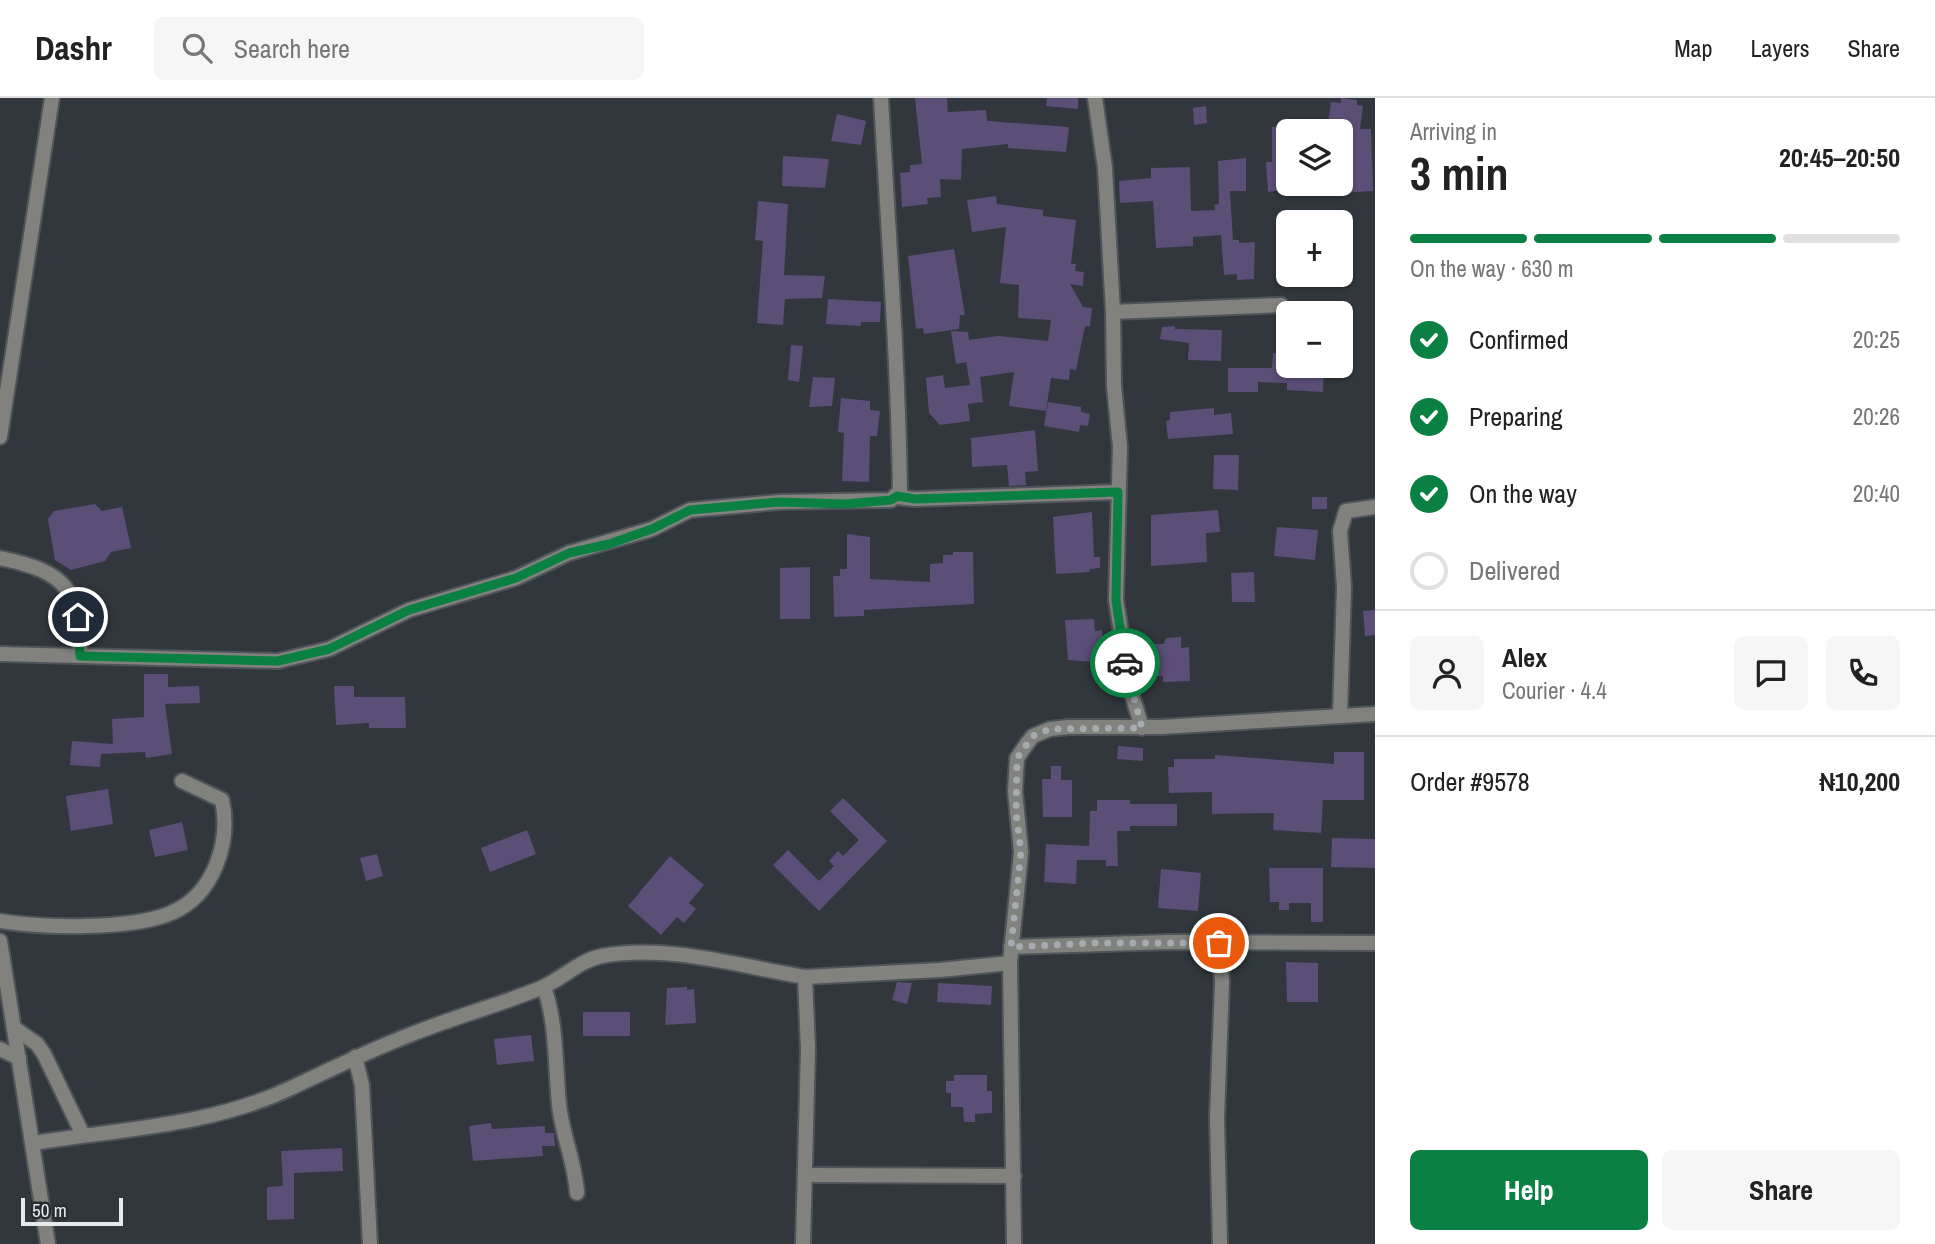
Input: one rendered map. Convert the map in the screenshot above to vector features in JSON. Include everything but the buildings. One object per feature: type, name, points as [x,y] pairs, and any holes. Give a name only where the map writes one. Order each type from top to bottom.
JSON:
[{"type":"street","points":[[0,437],[52,98]]},
{"type":"street","points":[[881,98],[894,298],[900,451],[897,496]]},
{"type":"street","points":[[1095,98],[1105,168],[1114,386],[1120,447],[1116,600],[1130,688],[1142,728]]},
{"type":"street","points":[[1113,313],[1276,305]]},
{"type":"street","points":[[0,654],[278,661],[329,649],[409,610],[516,578],[569,553],[641,533],[690,510],[779,502],[845,504],[891,500],[897,496],[915,499],[1118,492]]},
{"type":"street","points":[[1340,714],[1344,587],[1340,531],[1346,511],[1375,507]]},
{"type":"street","points":[[0,558],[33,565],[60,582],[76,600],[81,633],[80,656]]},
{"type":"street","points":[[1014,1244],[1010,963],[1021,852],[1016,813],[1017,758],[1033,736],[1050,729],[1142,728],[1375,714]]},
{"type":"street","points":[[0,921],[35,927],[130,922],[171,913],[197,895],[212,877],[221,851],[226,820],[222,800],[182,781]]},
{"type":"street","points":[[0,941],[48,1244]]},
{"type":"street","points":[[1011,947],[1095,943],[1375,943]]},
{"type":"street","points":[[1219,943],[1223,982],[1217,1118],[1220,1244]]},
{"type":"street","points":[[34,1143],[160,1126],[213,1115],[291,1088],[355,1057],[544,987],[599,957],[641,952],[682,954],[806,977],[940,970],[1010,963]]},
{"type":"street","points":[[803,1244],[807,1175],[806,977]]},
{"type":"street","points":[[544,987],[551,1007],[559,1104],[574,1165],[577,1193]]},
{"type":"street","points":[[14,1028],[37,1044],[44,1054],[83,1135]]},
{"type":"street","points":[[0,1049],[19,1058]]},
{"type":"street","points":[[355,1057],[362,1085],[370,1244]]},
{"type":"street","points":[[807,1175],[1014,1176]]},
{"type":"way so far","points":[[1125,663],[1142,728],[1050,729],[1033,736],[1017,758],[1015,790],[1017,835],[1021,852],[1011,947],[1095,943],[1219,943]]},
{"type":"route","points":[[78,617],[81,633],[80,656],[278,661],[329,649],[409,610],[468,590],[516,578],[569,553],[609,544],[652,529],[690,510],[709,506],[779,502],[845,504],[891,500],[897,496],[915,499],[1118,492],[1116,600],[1125,663]]}]
